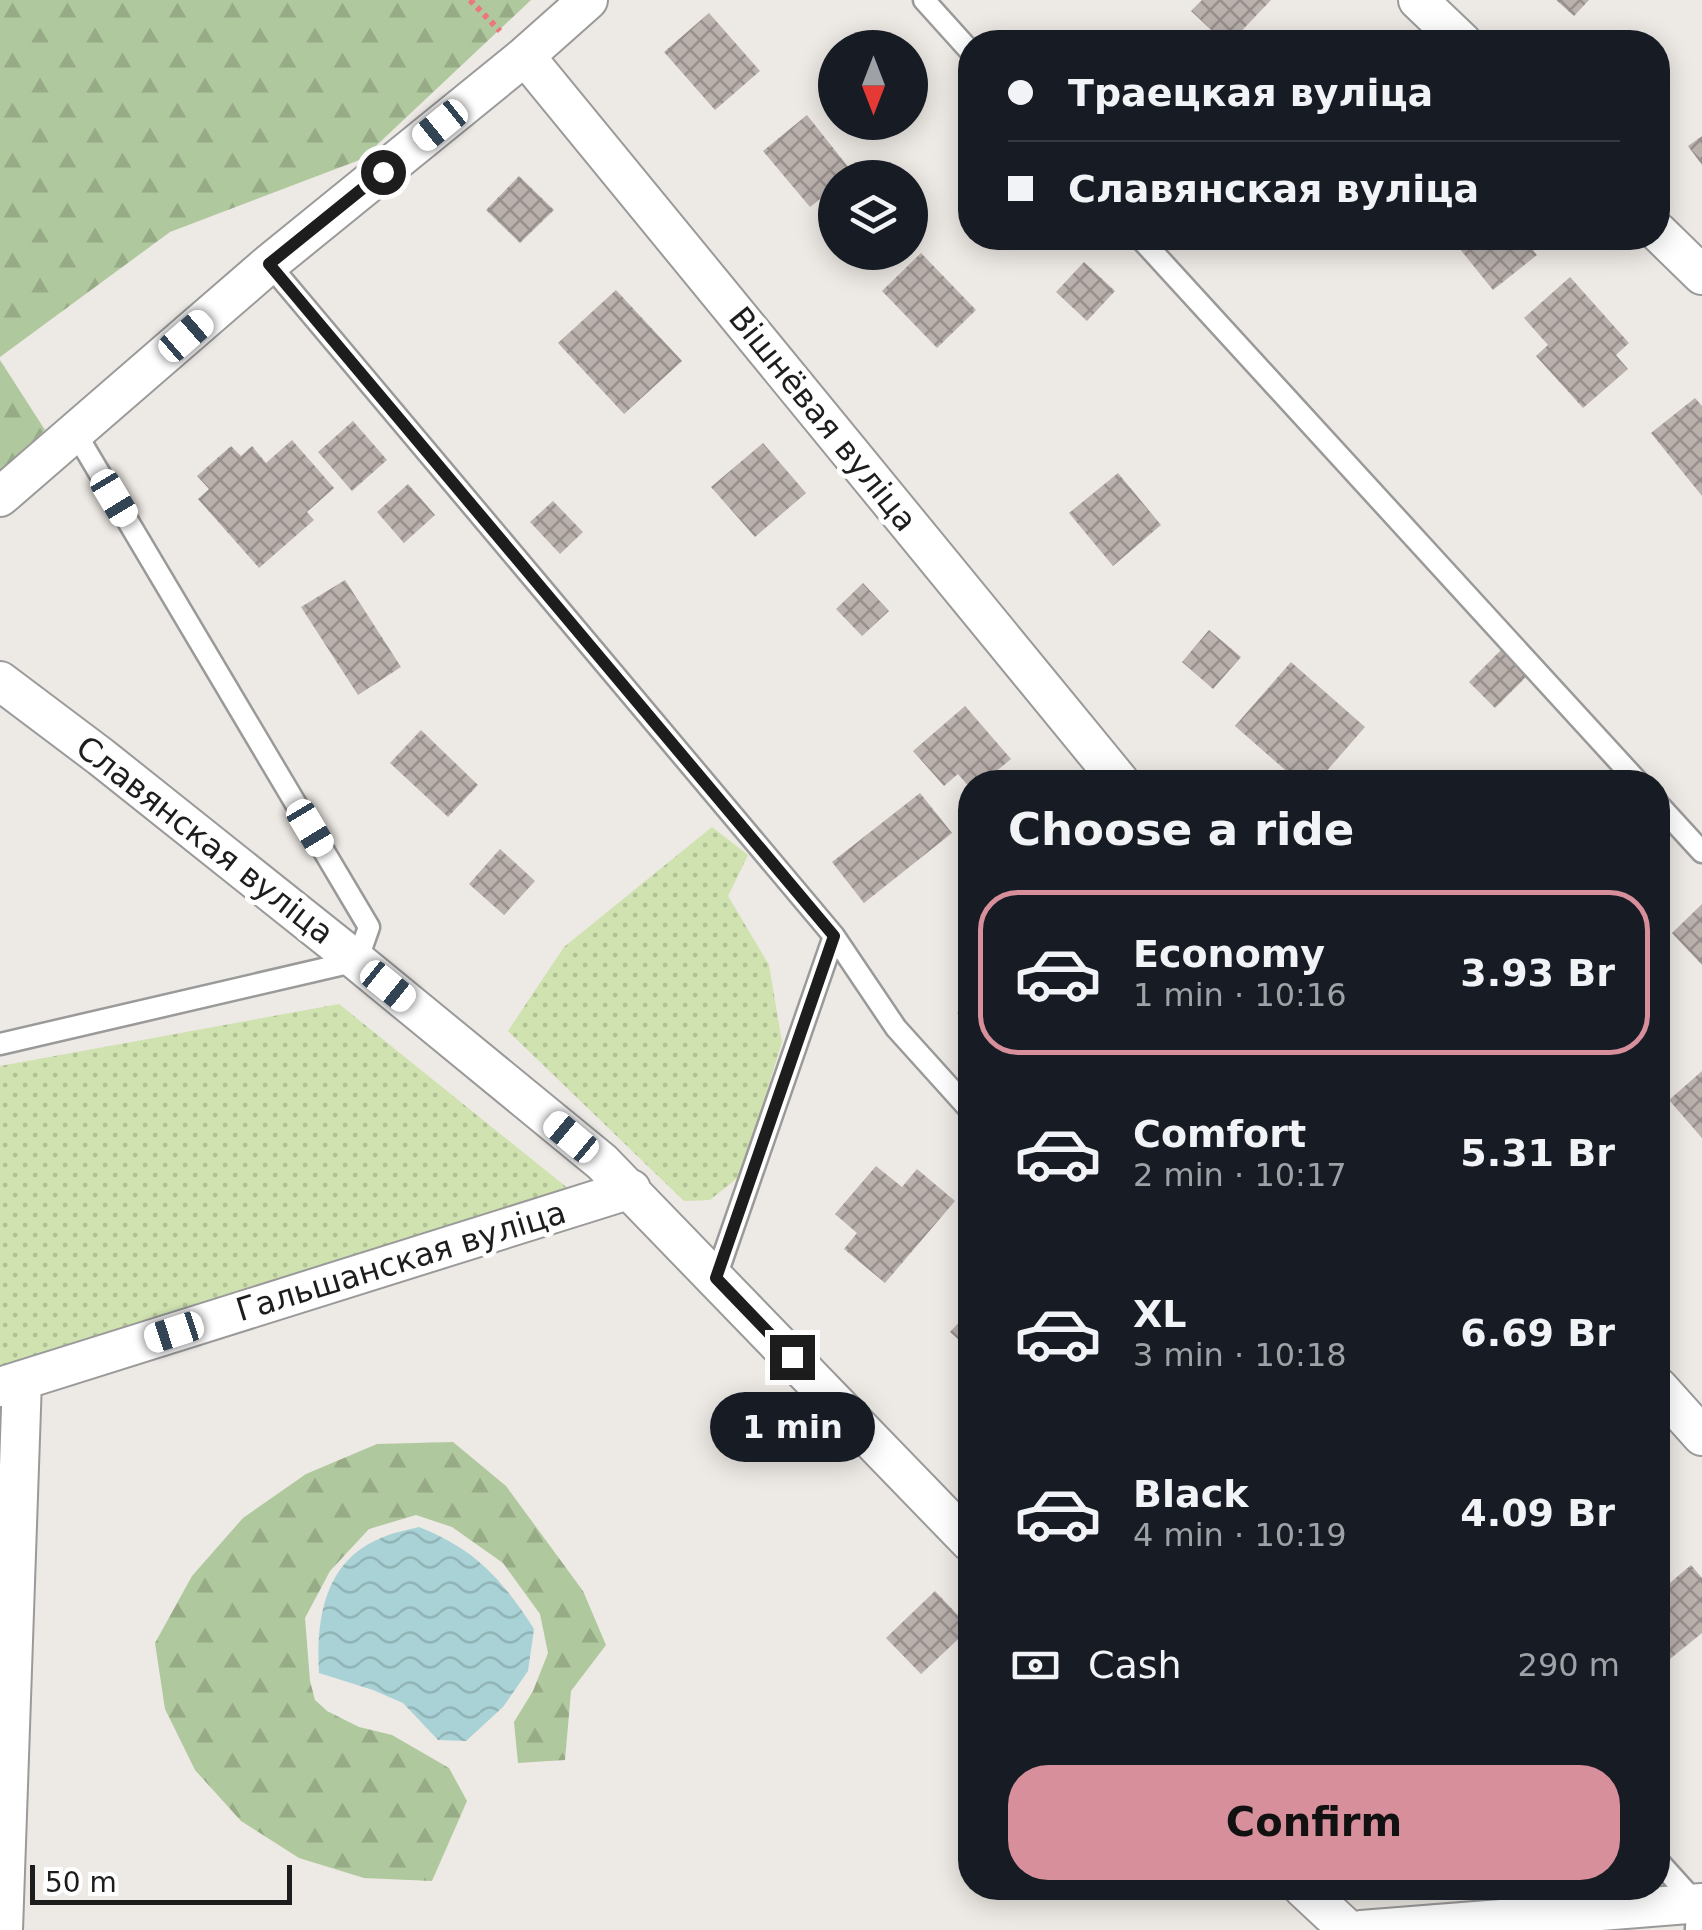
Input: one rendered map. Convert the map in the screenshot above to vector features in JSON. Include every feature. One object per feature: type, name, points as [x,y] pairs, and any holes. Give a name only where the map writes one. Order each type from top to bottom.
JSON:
[{"type":"street","points":[[0,496],[269,264],[588,0]]},
{"type":"street","points":[[1418,0],[1449,30]]},
{"type":"street","name":"Вішнёвая вуліца","points":[[525,56],[1110,770]]},
{"type":"street","points":[[1670,243],[1702,274]]},
{"type":"street","name":"Славянская вуліца","points":[[0,681],[357,961],[631,1189],[958,1530]]},
{"type":"street","name":"Гальшанская вуліца","points":[[11,1384],[631,1189]]},
{"type":"street","points":[[3,1930],[11,1384]]},
{"type":"street","points":[[1670,1400],[1702,1436]]},
{"type":"street","points":[[1316,1900],[1348,1930]]},
{"type":"street","points":[[1362,1930],[1698,1912]]},
{"type":"lane","points":[[924,0],[958,38]]},
{"type":"lane","points":[[1151,250],[1627,770]]},
{"type":"lane","points":[[269,264],[834,936],[896,1028],[958,1097]]},
{"type":"lane","points":[[0,1044],[357,961],[369,927],[75,432]]},
{"type":"lane","points":[[1670,817],[1702,852]]},
{"type":"lane","points":[[716,1278],[834,936]]},
{"type":"lane","points":[[1670,1877],[1698,1912]]},
{"type":"green space","points":[[0,0],[531,0],[362,159],[170,232],[0,357]]},
{"type":"green space","points":[[0,360],[45,430],[0,472]]},
{"type":"green space","points":[[712,827],[748,855],[728,896],[769,965],[782,1042],[741,1175],[710,1200],[684,1201],[508,1031],[564,947]]},
{"type":"green space","points":[[339,1004],[575,1194],[0,1366],[0,1066]]},
{"type":"green space","points":[[453,1442],[506,1486],[583,1591],[606,1645],[571,1691],[565,1760],[518,1763],[514,1722],[533,1691],[548,1653],[540,1614],[503,1563],[452,1527],[416,1515],[369,1529],[330,1571],[305,1618],[315,1700],[327,1711],[359,1727],[392,1735],[449,1768],[467,1801],[432,1881],[364,1878],[299,1858],[241,1821],[195,1770],[165,1709],[155,1643],[192,1576],[243,1518],[306,1474],[377,1444]]},
{"type":"water","points":[[419,1527],[456,1545],[486,1568],[534,1629],[528,1671],[503,1707],[466,1741],[438,1740],[403,1703],[319,1673],[322,1613],[336,1577],[362,1548],[385,1536]]},
{"type":"building","points":[[1202,0],[1271,0],[1242,30],[1211,30],[1191,11]]},
{"type":"building","points":[[1556,0],[1589,0],[1574,16]]},
{"type":"building","points":[[709,13],[760,71],[715,110],[664,52]]},
{"type":"building","points":[[807,115],[818,129],[818,140],[827,140],[843,160],[818,160],[818,201],[810,207],[763,151]]},
{"type":"building","points":[[1702,136],[1702,165],[1688,146]]},
{"type":"building","points":[[519,176],[554,210],[520,243],[486,210]]},
{"type":"building","points":[[1461,250],[1533,250],[1537,255],[1493,290]]},
{"type":"building","points":[[928,260],[976,310],[937,348],[882,291],[904,270],[928,270]]},
{"type":"building","points":[[1084,262],[1115,291],[1087,321],[1056,292]]},
{"type":"building","points":[[1570,277],[1629,343],[1616,355],[1628,369],[1583,408],[1536,356],[1548,345],[1524,318]]},
{"type":"building","points":[[616,290],[682,361],[624,414],[558,343]]},
{"type":"building","points":[[1695,398],[1702,406],[1702,496],[1651,433]]},
{"type":"building","points":[[353,421],[387,460],[352,491],[318,452]]},
{"type":"building","points":[[292,440],[334,488],[307,512],[314,520],[259,568],[198,499],[209,489],[197,476],[231,446],[241,456],[252,446],[266,463]]},
{"type":"building","points":[[763,443],[806,493],[755,537],[711,487]]},
{"type":"building","points":[[1118,473],[1161,525],[1113,566],[1069,513]]},
{"type":"building","points":[[408,484],[435,515],[404,543],[377,512]]},
{"type":"building","points":[[553,501],[583,532],[560,554],[530,522]]},
{"type":"building","points":[[345,580],[401,667],[358,695],[301,607]]},
{"type":"building","points":[[863,583],[889,611],[862,636],[836,609]]},
{"type":"building","points":[[1209,630],[1241,657],[1213,689],[1182,662]]},
{"type":"building","points":[[1508,643],[1534,669],[1495,708],[1469,682]]},
{"type":"building","points":[[1291,662],[1365,727],[1327,770],[1285,770],[1235,726]]},
{"type":"building","points":[[965,706],[1011,759],[998,770],[958,770],[944,786],[913,751]]},
{"type":"building","points":[[421,730],[478,785],[448,817],[390,763]]},
{"type":"building","points":[[920,793],[952,833],[864,903],[832,862]]},
{"type":"building","points":[[500,849],[535,881],[504,915],[469,884]]},
{"type":"building","points":[[1702,904],[1702,965],[1672,933]]},
{"type":"building","points":[[1702,1071],[1702,1138],[1670,1101]]},
{"type":"building","points":[[876,1166],[902,1187],[917,1169],[955,1201],[885,1283],[844,1249],[857,1233],[835,1214]]},
{"type":"building","points":[[1691,1565],[1702,1578],[1702,1633],[1670,1659],[1670,1583]]},
{"type":"building","points":[[935,1591],[958,1615],[958,1639],[921,1674],[886,1638]]},
{"type":"route","points":[[383,172],[269,264],[834,936],[716,1278],[792,1357]]}]
